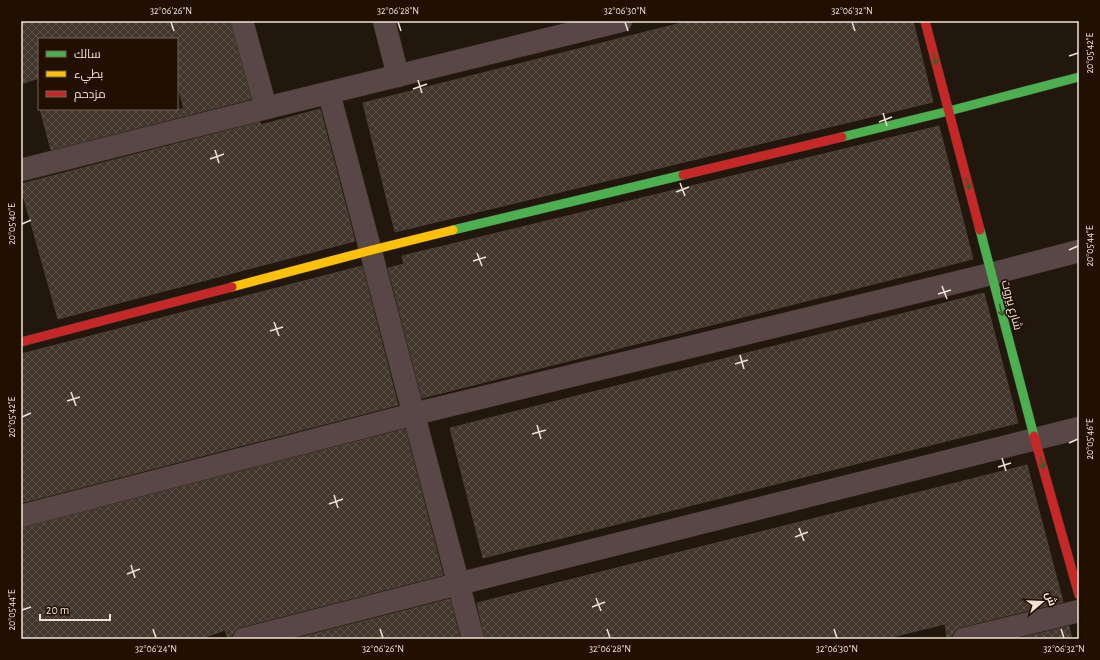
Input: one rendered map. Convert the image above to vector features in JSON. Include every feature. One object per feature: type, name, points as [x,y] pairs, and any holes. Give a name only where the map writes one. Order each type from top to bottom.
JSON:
[{"type":"street","points":[[242,21],[266,108]]},
{"type":"street","points":[[384,21],[398,76]]},
{"type":"street","points":[[21,170],[329,92],[621,21]]},
{"type":"street","name":"شارع بيروت","points":[[925,21],[1035,439],[1079,595]]},
{"type":"street","points":[[21,342],[372,250],[949,111],[1079,77]]},
{"type":"street","points":[[329,92],[372,250],[473,639]]},
{"type":"street","points":[[21,516],[414,414],[992,274],[1079,251]]},
{"type":"street","points":[[244,639],[1079,428]]},
{"type":"street","points":[[964,639],[1079,611]]},
{"type":"building","points":[[21,21],[230,21],[251,99],[51,150],[40,110],[184,109],[178,86],[178,38],[38,38],[38,78],[21,84]]},
{"type":"building","points":[[689,21],[913,21],[933,102],[395,232],[363,103]]},
{"type":"building","points":[[320,109],[355,241],[58,319],[21,184],[260,122],[261,125]]},
{"type":"building","points":[[939,126],[973,259],[422,398],[388,268],[404,264],[402,256]]},
{"type":"building","points":[[362,266],[398,405],[21,503],[21,354]]},
{"type":"building","points":[[984,293],[1018,423],[483,558],[450,428]]},
{"type":"building","points":[[405,429],[443,575],[241,627],[235,630],[232,635],[232,639],[228,639],[225,630],[200,639],[21,639],[21,528]]},
{"type":"building","points":[[1027,465],[1063,602],[961,627],[955,630],[952,635],[952,639],[947,639],[945,624],[884,639],[485,639],[477,603]]},
{"type":"building","points":[[450,599],[460,639],[294,639]]},
{"type":"building","points":[[1069,626],[1072,639],[1017,639]]},
{"type":"traffic: fast","points":[[842,137],[1079,77]]},
{"type":"traffic: fast","points":[[453,230],[683,175]]},
{"type":"traffic: fast","points":[[980,230],[1034,436]]},
{"type":"traffic: slow","points":[[232,287],[453,230]]},
{"type":"traffic: jam","points":[[925,21],[980,230]]},
{"type":"traffic: jam","points":[[683,175],[842,137]]},
{"type":"traffic: jam","points":[[21,342],[232,287]]},
{"type":"traffic: jam","points":[[1034,436],[1079,595]]}]
